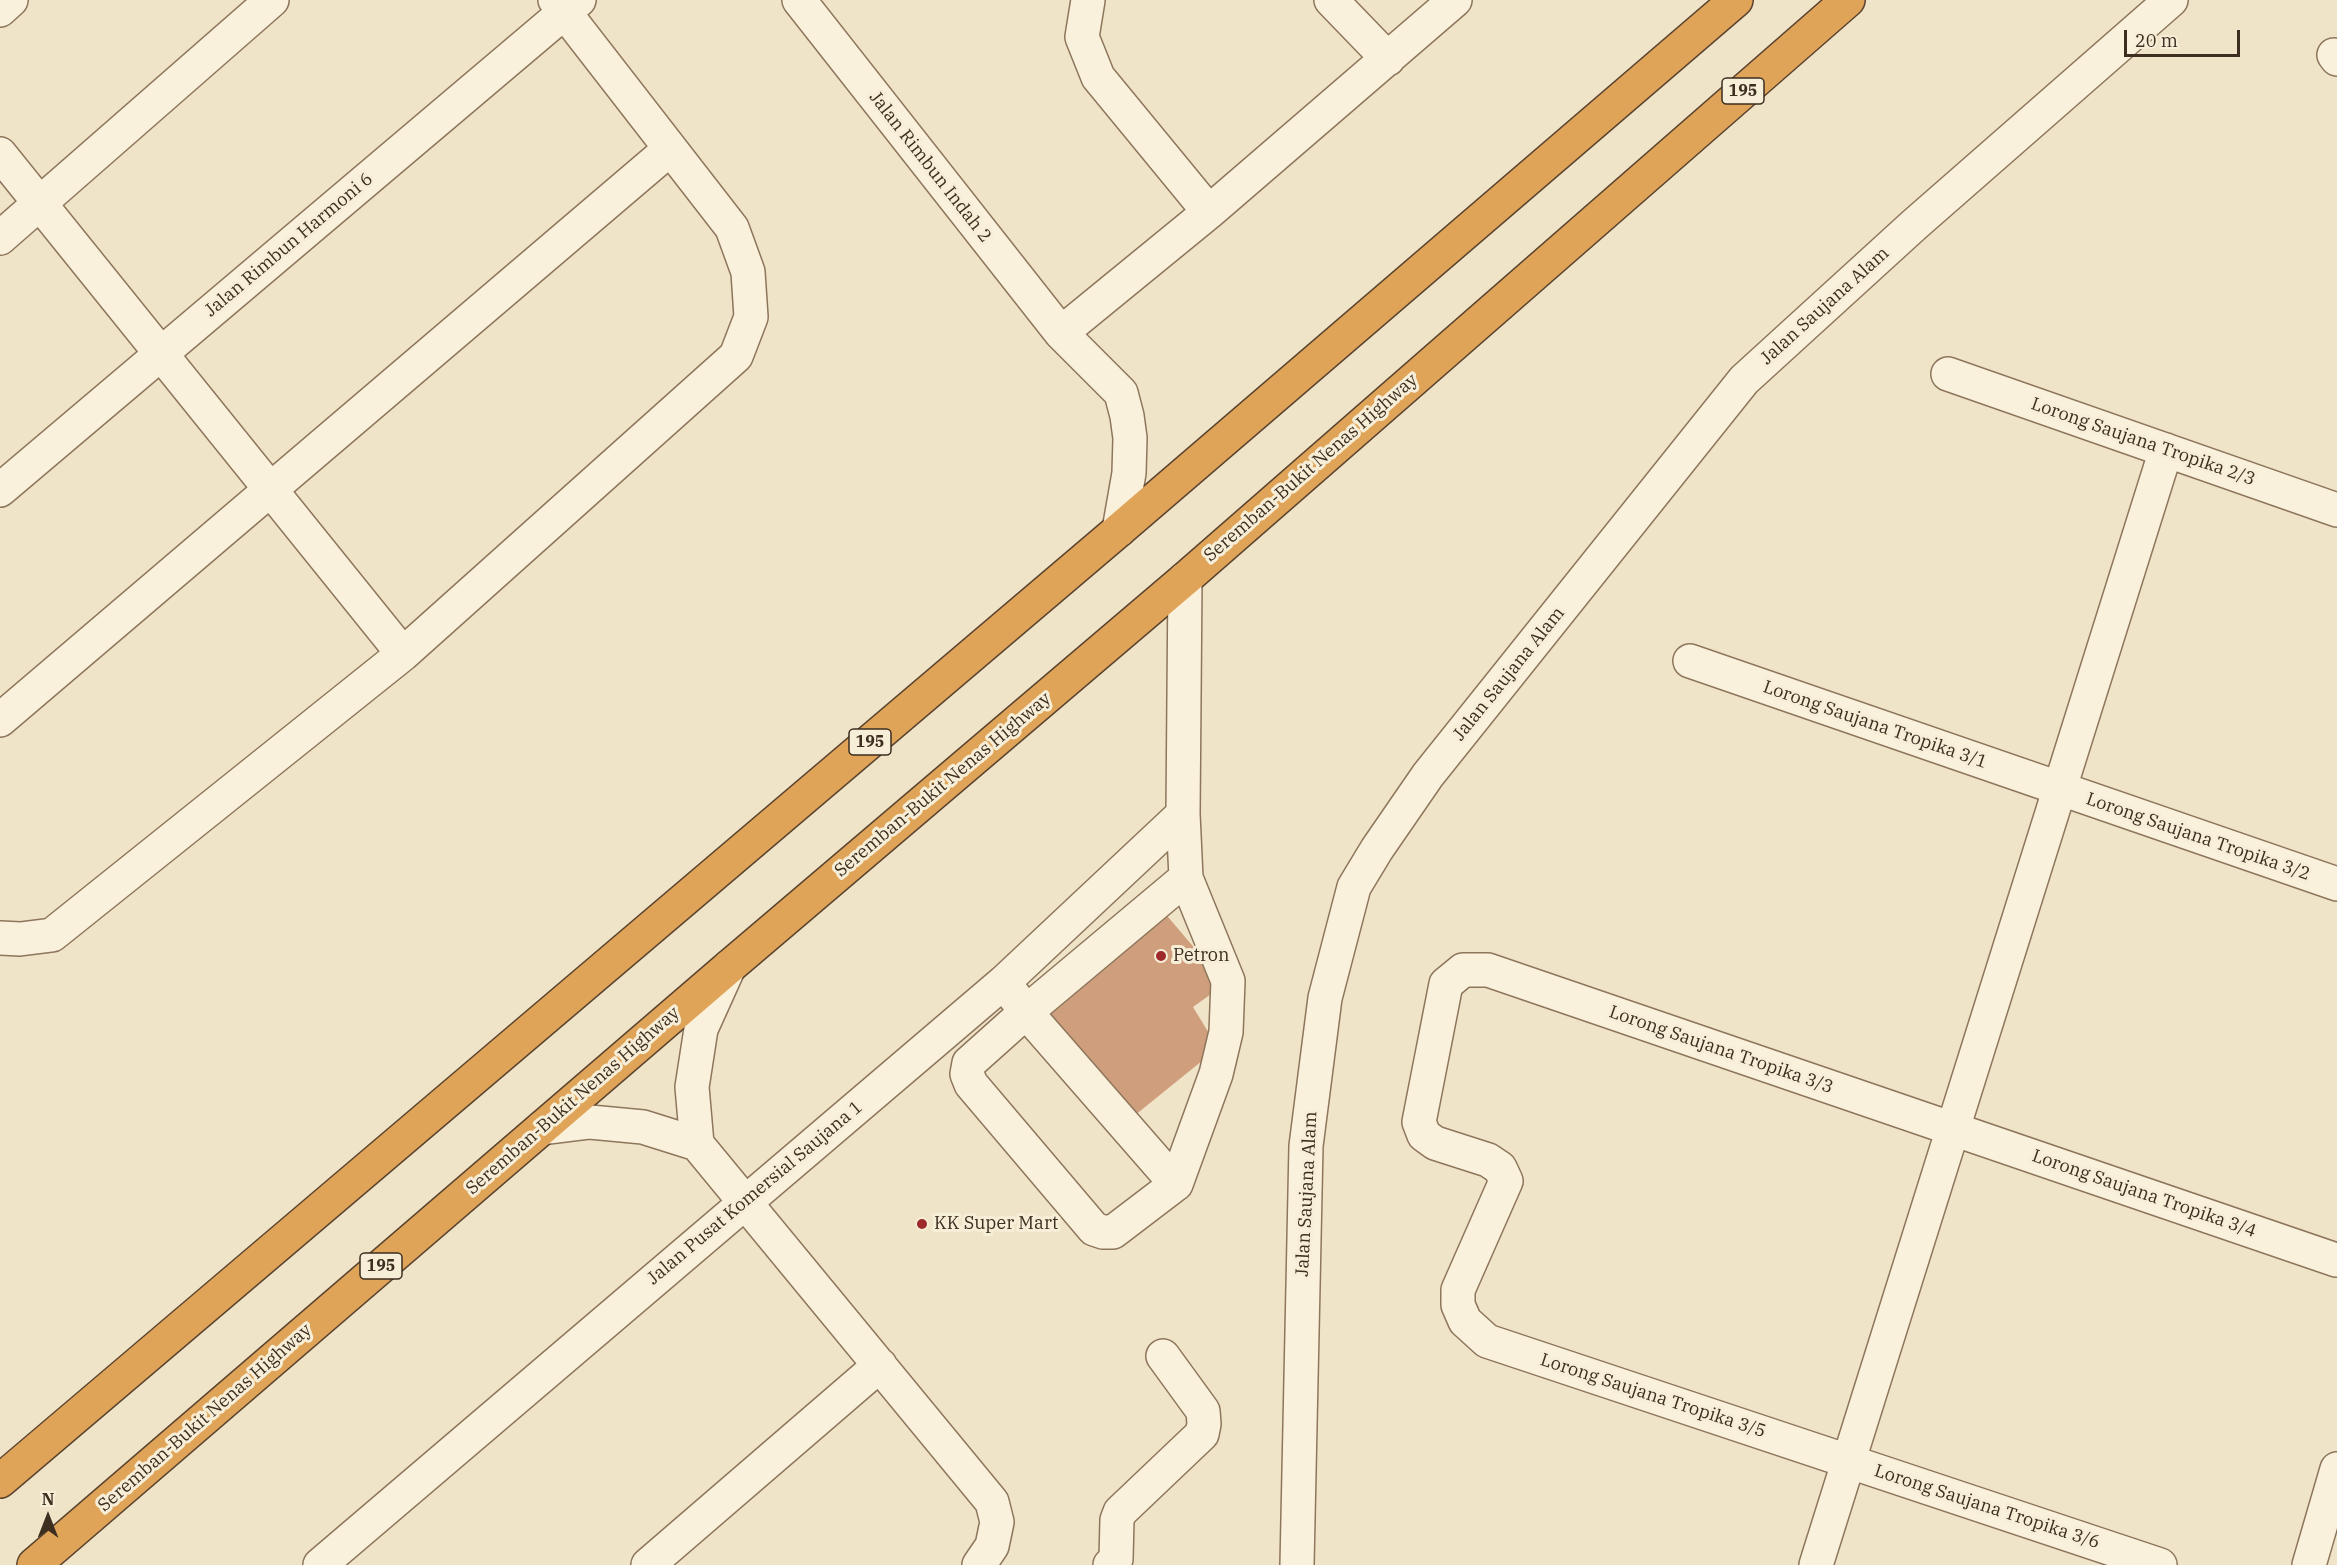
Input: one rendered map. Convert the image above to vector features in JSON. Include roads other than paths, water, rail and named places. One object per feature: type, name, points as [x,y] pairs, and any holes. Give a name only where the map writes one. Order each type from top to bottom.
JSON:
[{"type":"highway","name":"195","points":[[0,1480],[1119,531],[1736,0]]},
{"type":"highway","name":"Seremban-Bukit Nenas Highway","points":[[34,1565],[729,967],[1185,579],[1848,0]]},
{"type":"street","points":[[0,10],[11,0]]},
{"type":"street","points":[[0,238],[272,0]]},
{"type":"street","name":"Jalan Rimbun Indah 2","points":[[799,0],[1061,333],[1121,393],[1130,438],[1129,473],[1119,531]]},
{"type":"street","points":[[1088,0],[1082,37],[1098,77],[1209,212]]},
{"type":"street","points":[[1331,0],[1388,59]]},
{"type":"street","points":[[1061,333],[1209,212],[1455,0]]},
{"type":"street","name":"Jalan Saujana Alam","points":[[1297,1565],[1306,1146],[1325,998],[1354,887],[1377,849],[1428,776],[1744,380],[1914,225],[2171,0]]},
{"type":"street","points":[[0,938],[20,939],[52,935],[403,654],[736,356],[751,317],[748,272],[732,228],[670,149],[566,4]]},
{"type":"street","name":"Jalan Rimbun Harmoni 6","points":[[0,490],[566,4]]},
{"type":"street","points":[[0,720],[670,149]]},
{"type":"street","points":[[0,154],[403,654]]},
{"type":"street","name":"Lorong Saujana Tropika 2/3","points":[[1948,374],[2337,510]]},
{"type":"street","points":[[1816,1565],[2166,450]]},
{"type":"street","points":[[1185,579],[1183,814],[1186,878],[1228,981],[1226,1032],[1216,1074],[1176,1184],[1113,1232],[1103,1233],[1095,1229],[971,1084],[968,1074],[969,1063],[1026,1012],[1186,878]]},
{"type":"street","name":"Lorong Saujana Tropika 3/1","points":[[1690,661],[2060,789]]},
{"type":"street","name":"Lorong Saujana Tropika 3/2","points":[[2060,789],[2337,884]]},
{"type":"street","name":"Jalan Pusat Komersial Saujana 1","points":[[342,1558],[745,1201],[1004,982],[1183,814]]},
{"type":"street","points":[[698,1144],[692,1086],[701,1029],[729,967]]},
{"type":"street","name":"Lorong Saujana Tropika 3/3","points":[[1465,1321],[1458,1305],[1458,1290],[1506,1181],[1500,1168],[1488,1160],[1435,1143],[1424,1135],[1419,1122],[1446,984],[1463,970],[1476,968],[1488,970],[1953,1129]]},
{"type":"street","points":[[1004,982],[1026,1012],[1176,1184]]},
{"type":"street","points":[[542,1128],[590,1122],[643,1127],[698,1144],[992,1502],[998,1522],[992,1546],[979,1565]]},
{"type":"street","name":"Lorong Saujana Tropika 3/4","points":[[1953,1129],[2336,1260]]},
{"type":"street","name":"Lorong Saujana Tropika 3/5","points":[[1465,1321],[1487,1341],[1848,1461]]},
{"type":"street","points":[[1110,1565],[1116,1559],[1120,1512],[1202,1434],[1203,1412],[1163,1356]]},
{"type":"street","points":[[648,1565],[880,1365]]},
{"type":"street","name":"Lorong Saujana Tropika 3/6","points":[[1848,1461],[2160,1565]]},
{"type":"street","points":[[2309,1565],[2337,1469]]},
{"type":"place","name":"Petron","points":[[1161,956]]},
{"type":"place","name":"KK Super Mart","points":[[922,1224]]}]
